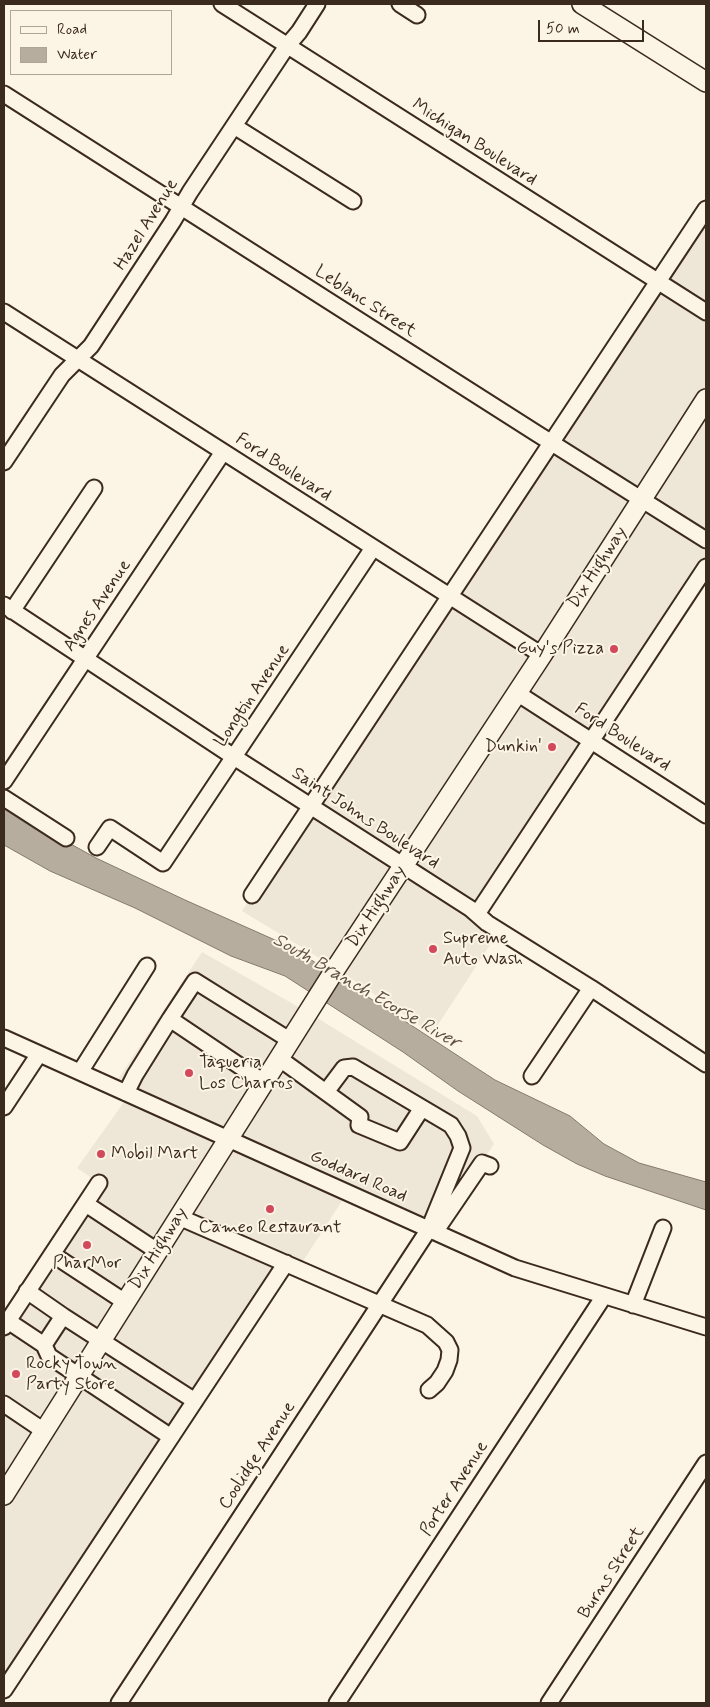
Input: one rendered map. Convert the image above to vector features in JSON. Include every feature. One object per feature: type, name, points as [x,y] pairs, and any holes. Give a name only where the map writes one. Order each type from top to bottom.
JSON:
[{"type":"main road","points":[[582,4],[706,82]]},
{"type":"main road","name":"Dix Highway","points":[[4,1496],[336,968],[542,655],[706,398]]},
{"type":"street","name":"Michigan Boulevard","points":[[222,4],[706,312]]},
{"type":"street","name":"Hazel Avenue","points":[[4,462],[62,375],[91,346],[173,221],[180,207],[317,4]]},
{"type":"street","points":[[400,4],[417,15]]},
{"type":"street","name":"Leblanc Street","points":[[4,94],[706,540]]},
{"type":"street","points":[[234,126],[353,201]]},
{"type":"street","points":[[252,895],[706,209]]},
{"type":"street","name":"Ford Boulevard","points":[[4,312],[542,655]]},
{"type":"street","name":"Agnes Avenue","points":[[4,781],[223,452]]},
{"type":"street","points":[[8,608],[94,488]]},
{"type":"street","name":"Longtin Avenue","points":[[97,847],[110,828],[163,864],[374,548]]},
{"type":"street","points":[[477,914],[706,567]]},
{"type":"street","name":"Saint Johns Boulevard","points":[[8,608],[477,914],[487,923],[591,988],[706,1064]]},
{"type":"street","name":"Ford Boulevard","points":[[517,693],[706,815]]},
{"type":"street","points":[[4,798],[66,838]]},
{"type":"street","points":[[80,1072],[147,966]]},
{"type":"street","points":[[126,1093],[135,1075],[195,981],[291,1041]]},
{"type":"street","points":[[532,1076],[591,988]]},
{"type":"street","points":[[170,1019],[265,1083]]},
{"type":"street","name":"Goddard Road","points":[[4,1038],[515,1268],[706,1327]]},
{"type":"street","points":[[4,1107],[39,1054]]},
{"type":"street","points":[[280,1059],[360,1117],[359,1125],[400,1142],[422,1108]]},
{"type":"street","points":[[326,1092],[344,1068],[353,1067],[451,1125],[458,1136],[462,1148],[432,1231]]},
{"type":"street","points":[[432,1231],[482,1163],[490,1166]]},
{"type":"street","points":[[99,1183],[6,1324],[44,1345],[49,1356],[171,1437]]},
{"type":"street","points":[[86,1204],[157,1251]]},
{"type":"street","points":[[179,1216],[427,1326],[446,1342],[450,1350],[445,1371],[437,1384],[429,1390]]},
{"type":"street","points":[[633,1305],[663,1228]]},
{"type":"street","name":"Coolidge Avenue","points":[[119,1703],[380,1304],[432,1231]]},
{"type":"street","points":[[52,1254],[125,1302]]},
{"type":"street","points":[[4,1690],[286,1263]]},
{"type":"street","points":[[27,1292],[195,1401]]},
{"type":"street","name":"Porter Avenue","points":[[337,1703],[604,1296]]},
{"type":"street","points":[[44,1345],[63,1316]]},
{"type":"street","points":[[4,1404],[44,1431]]},
{"type":"street","name":"Burns Street","points":[[549,1703],[706,1463]]},
{"type":"shaded area","points":[[706,209],[706,567],[477,914],[499,931],[432,1034],[336,968],[242,911]]},
{"type":"shaded area","points":[[202,952],[309,1013],[477,1116],[494,1144],[435,1232],[347,1193],[298,1269],[286,1264],[4,1690],[4,1327],[99,1183],[77,1168],[129,1095],[113,1087]]},
{"type":"water","points":[[4,807],[96,858],[293,948],[495,1080],[570,1116],[604,1144],[639,1163],[706,1182],[706,1210],[605,1176],[577,1164],[543,1145],[458,1091],[403,1052],[285,976],[231,956],[135,908],[50,871],[4,845]]},
{"type":"place","name":"Guy's Pizza","points":[[614,649]]},
{"type":"place","name":"Dunkin'","points":[[552,747]]},
{"type":"place","name":"Supreme Auto Wash","points":[[433,949]]},
{"type":"place","name":"Taqueria Los Charros","points":[[189,1073]]},
{"type":"place","name":"Mobil Mart","points":[[101,1154]]},
{"type":"place","name":"Cameo Restaurant","points":[[270,1209]]},
{"type":"place","name":"PharMor","points":[[87,1245]]},
{"type":"place","name":"Rocky Town Party Store","points":[[16,1374]]},
{"type":"water label","name":"South Branch Ecorse River","points":[[366,992]]}]
